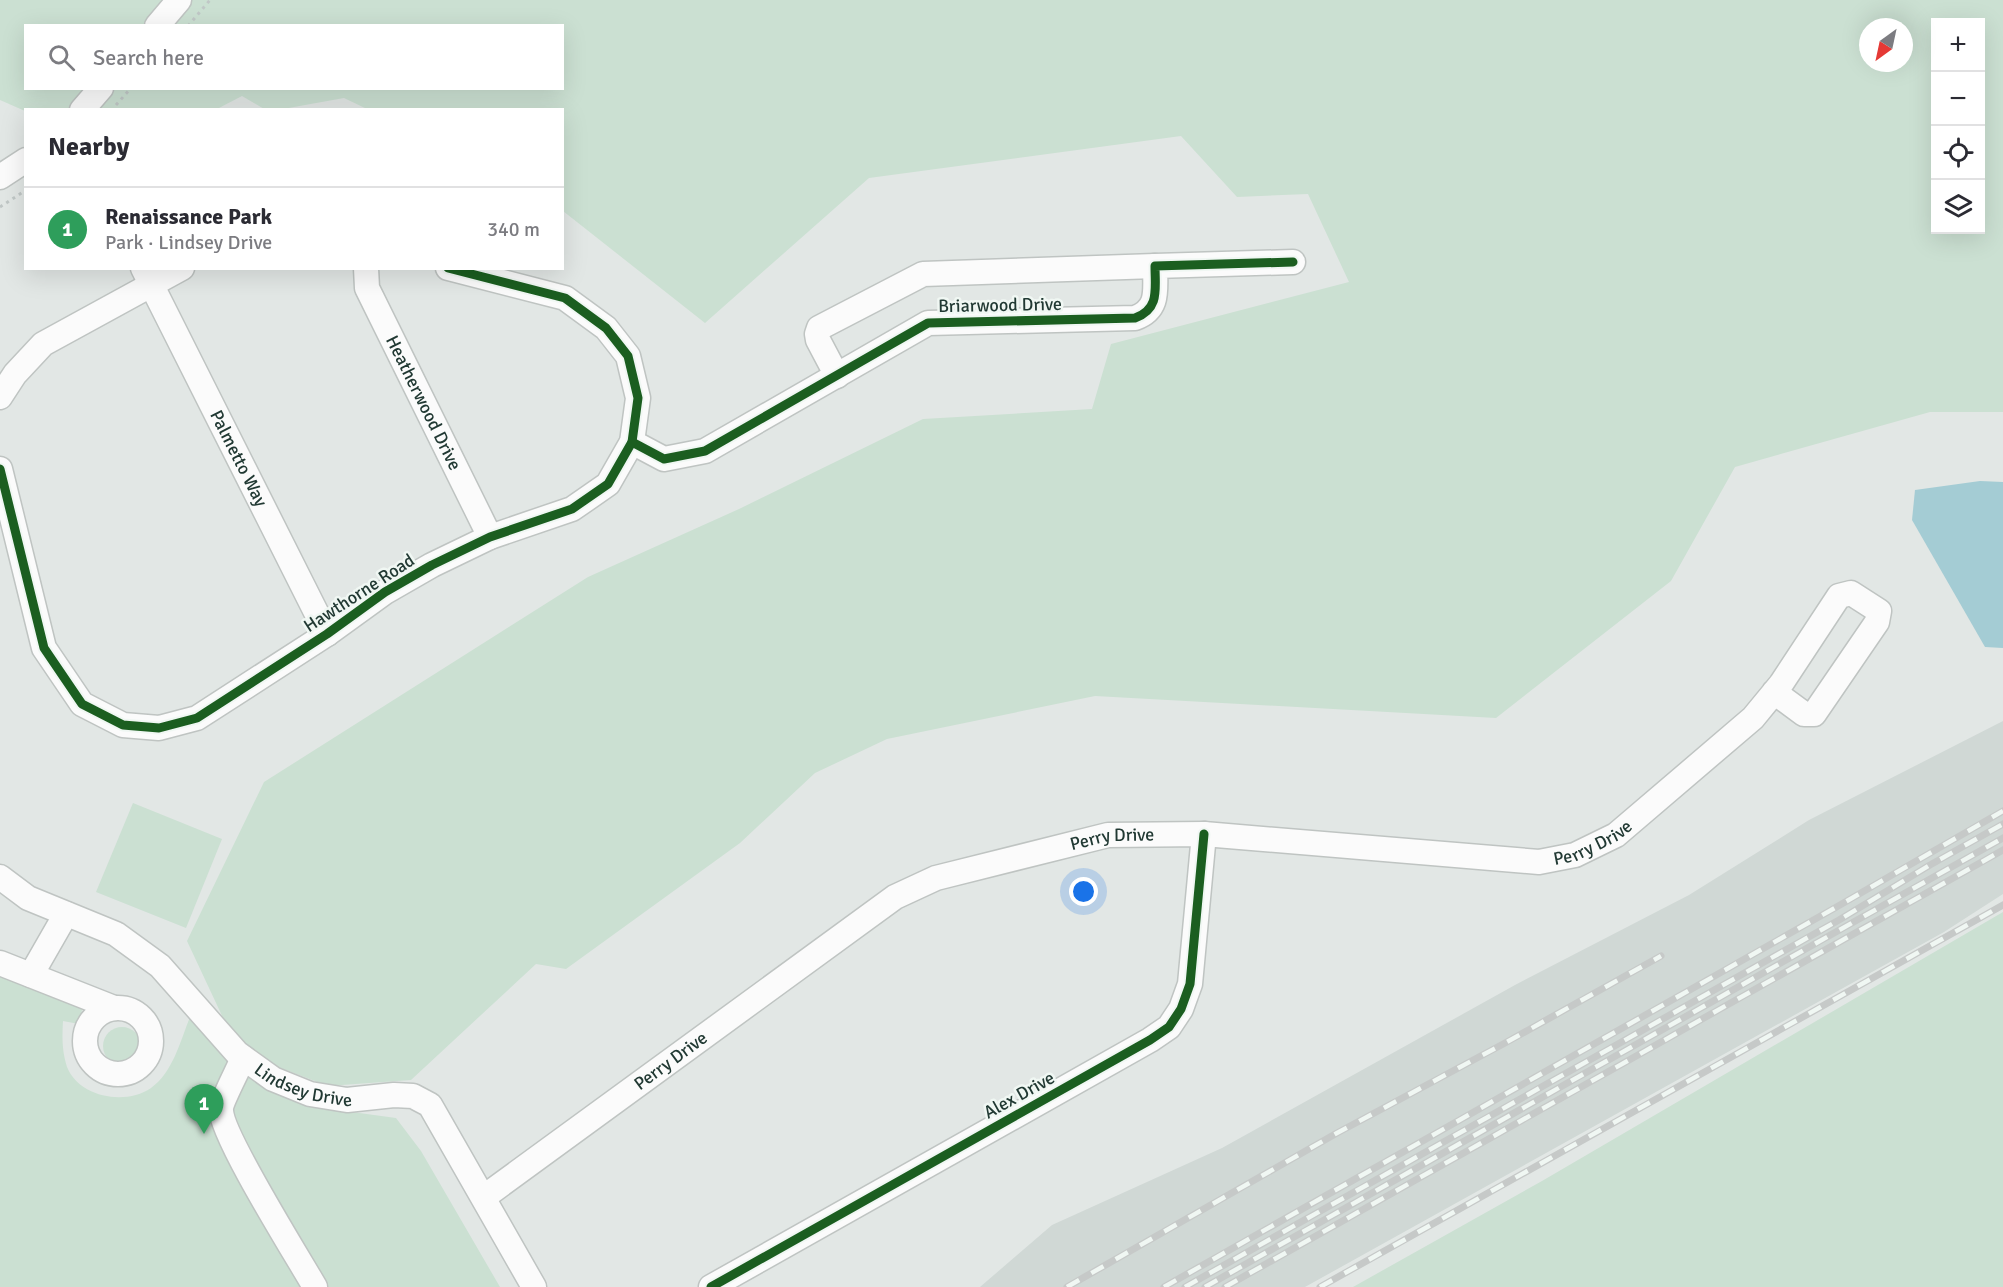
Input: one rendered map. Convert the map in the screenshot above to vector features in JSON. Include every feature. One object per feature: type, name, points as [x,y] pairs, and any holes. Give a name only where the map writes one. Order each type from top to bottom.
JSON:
[{"type":"street","points":[[159,24],[179,0]]},
{"type":"street","points":[[84,108],[99,90]]},
{"type":"street","points":[[0,177],[24,161]]},
{"type":"street","name":"Briarwood Drive","points":[[837,376],[818,340],[819,328],[923,274],[1293,262]]},
{"type":"street","name":"Briarwood Drive","points":[[632,442],[664,459],[705,452],[928,323],[1135,318],[1146,314],[1152,307],[1155,297],[1155,266]]},
{"type":"street","points":[[0,397],[15,374],[43,344],[147,277],[174,270]]},
{"type":"street","name":"Heatherwood Drive","points":[[366,270],[367,288],[490,537]]},
{"type":"street","name":"Hawthorne Road","points":[[0,470],[44,648],[82,704],[123,725],[159,728],[197,718],[327,634],[386,592],[432,565],[490,537],[572,509],[608,484],[632,442],[638,398],[628,356],[606,328],[564,298],[456,270]]},
{"type":"street","name":"Palmetto Way","points":[[147,277],[327,634]]},
{"type":"street","name":"Perry Drive","points":[[484,1197],[895,897],[936,878],[1108,834],[1204,834],[1539,862],[1575,855],[1616,835],[1753,718],[1777,688],[1839,596],[1851,592],[1879,611],[1877,622],[1814,714],[1804,714],[1777,688]]},
{"type":"street","name":"Alex Drive","points":[[711,1287],[1150,1040],[1169,1027],[1181,1009],[1190,984],[1204,834]]},
{"type":"street","name":"Lindsey Drive","points":[[0,877],[28,898],[116,934],[160,966],[237,1053],[273,1080],[310,1094],[347,1100],[394,1095],[413,1096],[430,1105],[534,1287]]},
{"type":"street","name":"Lindsey Drive","points":[[0,897],[28,898]]},
{"type":"street","points":[[31,975],[66,914]]},
{"type":"street","points":[[0,963],[114,1008]]},
{"type":"street","points":[[243,1058],[221,1108],[224,1122],[238,1152],[315,1287]]},
{"type":"path","points":[[190,24],[210,0]]},
{"type":"path","points":[[114,108],[129,90]]},
{"type":"path","points":[[0,207],[24,191]]},
{"type":"shaded area","points":[[2003,721],[2003,894],[1944,932],[1305,1287],[980,1287],[1052,1225],[1222,1148],[1515,985],[1689,895],[1809,820]]},
{"type":"green space","points":[[0,0],[2003,0],[2003,412],[1930,412],[1735,467],[1671,581],[1496,718],[1095,696],[887,739],[815,773],[740,843],[566,969],[536,964],[411,1080],[328,1086],[239,1052],[187,941],[264,782],[588,577],[739,509],[923,419],[1092,409],[1111,344],[1349,282],[1308,194],[1237,197],[1181,136],[869,178],[705,323],[564,212],[564,108],[365,108],[344,98],[289,108],[263,108],[242,96],[219,108],[24,108],[24,111],[0,100]]},
{"type":"green space","points":[[133,803],[222,839],[186,928],[96,892]]},
{"type":"green space","points":[[2003,912],[2003,1287],[1353,1287],[1542,1181]]},
{"type":"green space","points":[[2,974],[78,1004],[82,1010],[79,1024],[63,1021],[64,1055],[73,1077],[92,1092],[104,1096],[129,1097],[151,1088],[165,1074],[170,1065],[190,1017],[244,1070],[285,1097],[330,1109],[396,1118],[421,1151],[500,1287],[0,1287],[0,976]]},
{"type":"green space","points":[[122,1027],[136,1032],[141,1046],[136,1060],[122,1065],[108,1060],[103,1046],[108,1032]]},
{"type":"water","points":[[1980,481],[2003,482],[2003,648],[1985,647],[1912,520],[1915,490]]},
{"type":"railway","points":[[1164,1287],[2003,811]]},
{"type":"railway","points":[[1185,1287],[1839,920],[2003,824]]},
{"type":"railway","points":[[1205,1287],[2003,838]]},
{"type":"railway","points":[[1225,1287],[2003,850]]},
{"type":"railway","points":[[1320,1287],[2003,905]]},
{"type":"railway","points":[[1067,1287],[1337,1133],[1661,956]]},
{"type":"cycle path","points":[[632,442],[664,459],[705,451],[928,323],[1135,318],[1143,314],[1152,304],[1155,290],[1155,266],[1293,262]]},
{"type":"cycle path","points":[[0,469],[44,648],[82,704],[123,725],[159,728],[197,718],[327,634],[385,592],[432,565],[490,537],[572,509],[608,484],[632,442],[638,398],[628,356],[606,328],[565,298],[456,270]]},
{"type":"cycle path","points":[[711,1287],[1150,1040],[1169,1027],[1181,1009],[1190,984],[1204,834]]},
{"type":"place","name":"Renaissance Park","points":[[204,1134]]}]
